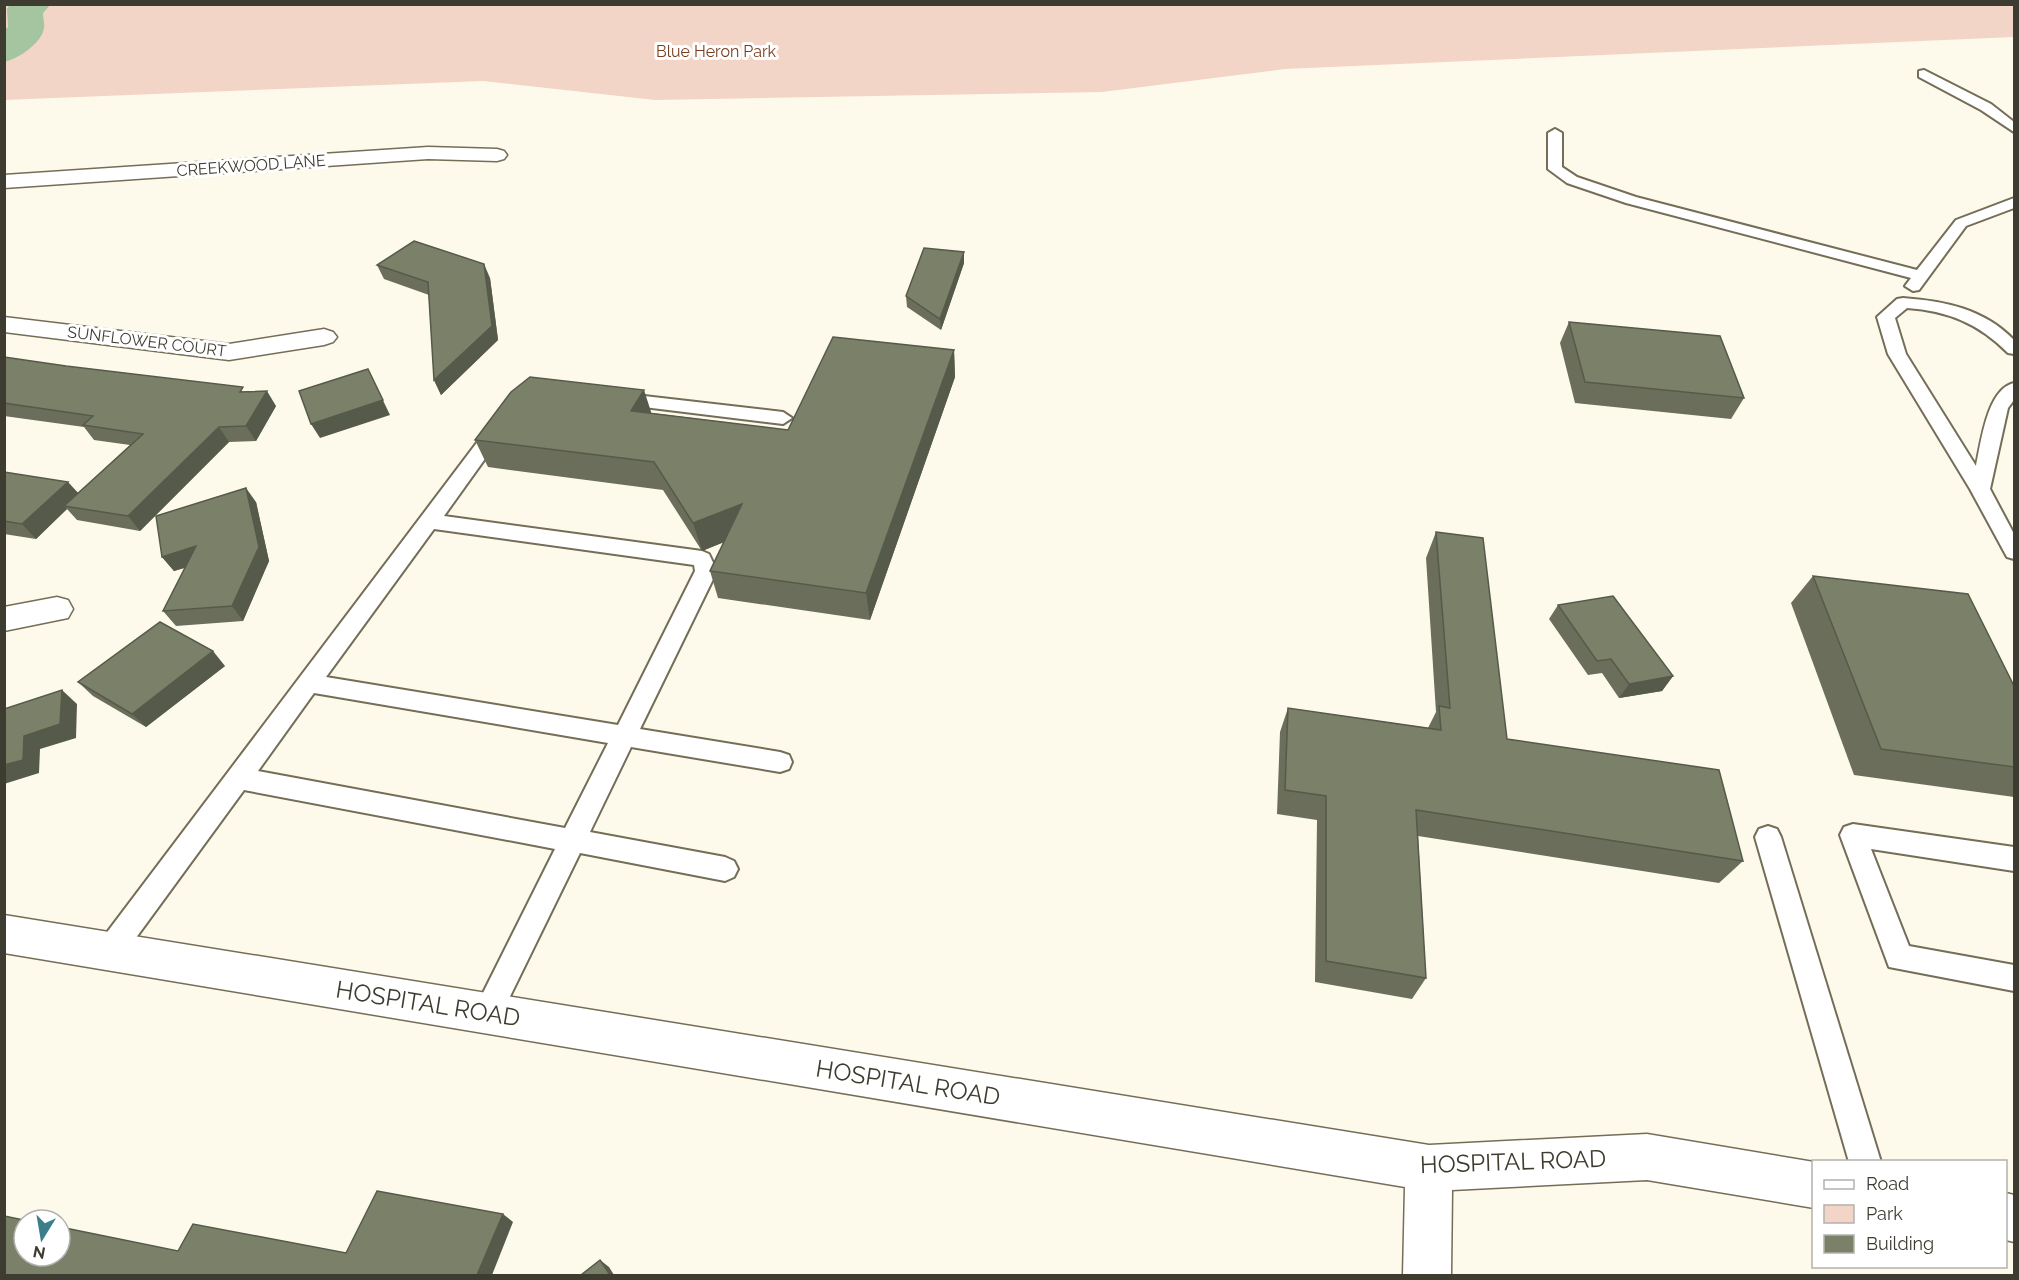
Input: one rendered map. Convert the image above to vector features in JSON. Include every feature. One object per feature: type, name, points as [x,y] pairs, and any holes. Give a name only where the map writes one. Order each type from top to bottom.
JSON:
[{"type":"street","name":"CREEKWOOD LANE","points":[[14,181],[428,153],[497,155]]},
{"type":"street","points":[[4,194],[14,181]]},
{"type":"street","name":"SUNFLOWER COURT","points":[[4,324],[229,352],[324,337]]},
{"type":"street","points":[[4,619],[57,609]]},
{"type":"street","name":"HOSPITAL ROAD","points":[[4,934],[1430,1168],[1647,1157],[1812,1185]]},
{"type":"street","points":[[1427,1275],[1430,1168]]},
{"type":"lane","points":[[1924,74],[1986,107],[2014,128]]},
{"type":"lane","points":[[1556,133],[1555,169],[1572,180],[1631,200],[1919,275]]},
{"type":"lane","points":[[2014,203],[1961,224],[1919,275],[1903,303],[1886,317],[1897,354],[1980,489],[2014,552]]},
{"type":"lane","points":[[1903,303],[1928,304],[1970,314],[2001,334],[2014,349]]},
{"type":"lane","points":[[1980,489],[1999,406],[2014,389]]},
{"type":"lane","points":[[600,397],[783,418]]},
{"type":"lane","points":[[109,952],[496,430],[512,416]]},
{"type":"lane","points":[[429,521],[702,559],[706,571],[487,1013]]},
{"type":"lane","points":[[309,683],[780,762]]},
{"type":"lane","points":[[238,778],[725,869]]},
{"type":"lane","points":[[2014,859],[1853,835],[1899,958],[2014,978]]},
{"type":"lane","points":[[1768,837],[1865,1160]]},
{"type":"green space","name":"Blue Heron Park","points":[[5,4],[2014,4],[2014,37],[1285,69],[1102,92],[655,100],[483,81],[4,100]]},
{"type":"building","points":[[414,241],[484,264],[492,326],[434,380],[428,282],[377,265]]},
{"type":"building","points":[[924,248],[964,252],[940,319],[906,296]]},
{"type":"building","points":[[1569,322],[1720,336],[1744,398],[1585,382]]},
{"type":"building","points":[[833,337],[954,350],[866,593],[710,571],[742,504],[693,523],[654,462],[475,440],[511,392],[530,377],[644,390],[631,411],[788,430]]},
{"type":"building","points":[[4,357],[243,387],[240,392],[267,391],[246,426],[219,427],[128,516],[64,506],[143,434],[83,425],[93,416],[4,403]]},
{"type":"building","points":[[368,369],[383,400],[311,424],[299,391]]},
{"type":"building","points":[[4,472],[68,482],[22,524],[4,521]]},
{"type":"building","points":[[246,488],[259,547],[232,606],[163,611],[196,546],[162,557],[156,516]]},
{"type":"building","points":[[1436,532],[1483,538],[1507,739],[1719,770],[1743,861],[1416,810],[1426,978],[1326,961],[1326,796],[1285,790],[1288,708],[1441,730],[1439,706],[1450,708]]},
{"type":"building","points":[[1813,576],[1968,594],[2014,686],[2014,767],[1881,749]]},
{"type":"building","points":[[1613,596],[1673,676],[1629,684],[1611,659],[1597,661],[1558,605]]},
{"type":"building","points":[[160,622],[213,651],[132,714],[78,682]]},
{"type":"building","points":[[62,690],[60,724],[24,736],[23,760],[4,765],[4,709]]},
{"type":"building","points":[[377,1191],[503,1214],[477,1275],[4,1275],[4,1216],[12,1218],[12,1268],[72,1268],[72,1229],[178,1251],[193,1224],[346,1253]]},
{"type":"building","points":[[600,1260],[610,1275],[581,1275]]},
{"type":"waterway","points":[[4,51],[26,30],[25,9],[34,4]]}]
